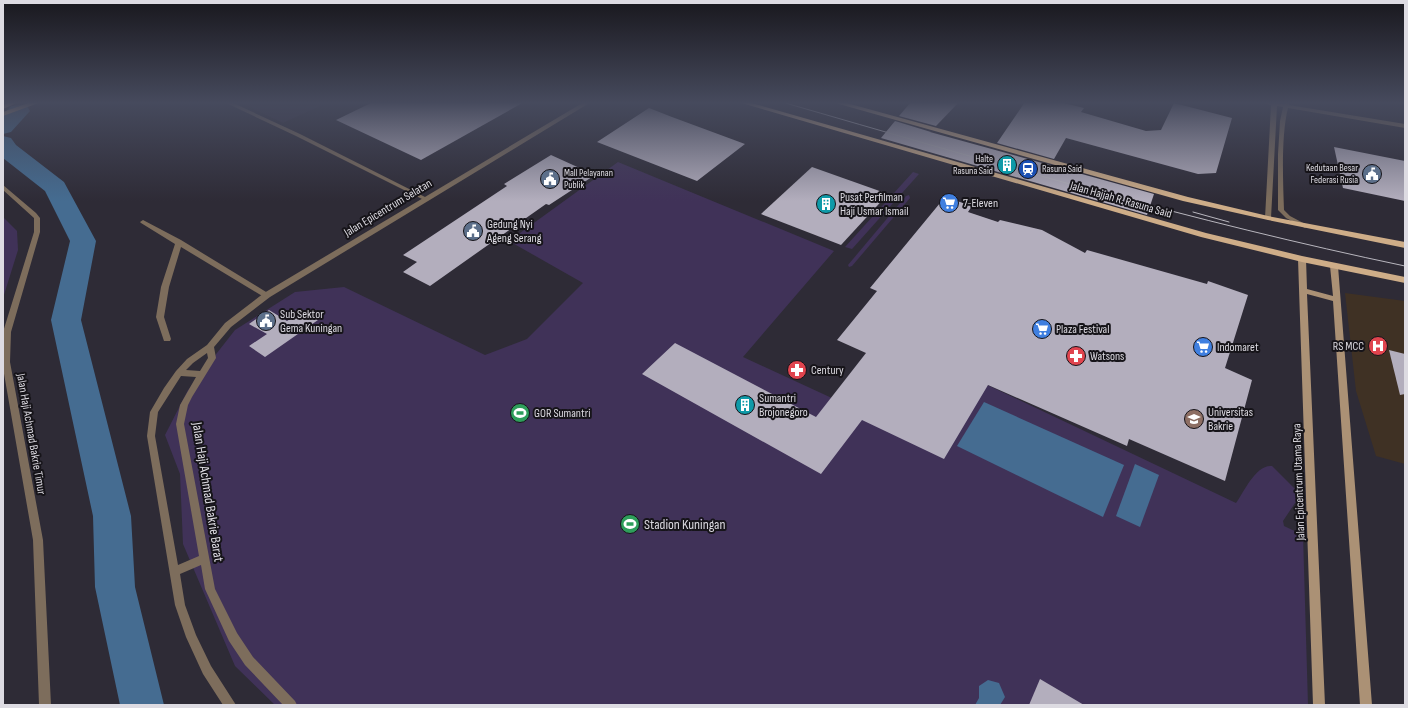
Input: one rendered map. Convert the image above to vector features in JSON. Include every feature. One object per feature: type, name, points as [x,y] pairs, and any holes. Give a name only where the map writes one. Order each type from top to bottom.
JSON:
[{"type":"main road","name":"Jalan Hajjah R. Rasuna Said","points":[[855,135],[1204,235],[1302,259],[1405,280]]},
{"type":"main road","name":"Jalan Hajjah R. Rasuna Said","points":[[955,135],[1148,188],[1268,218],[1405,245]]},
{"type":"main road","name":"Jalan Epicentrum Utama Raya","points":[[1302,259],[1319,705]]},
{"type":"main road","points":[[1334,266],[1366,705]]},
{"type":"main road","points":[[1304,291],[1337,300]]},
{"type":"street","points":[[298,135],[426,199]]},
{"type":"street","name":"Jalan Epicentrum Selatan","points":[[210,347],[228,325],[268,295],[533,135]]},
{"type":"street","points":[[1268,218],[1272,135]]},
{"type":"street","points":[[1284,135],[1280,210],[1288,217],[1305,226]]},
{"type":"street","name":"Jalan Haji Achmad Bakrie Timur","points":[[3,187],[34,214],[38,224],[37,232],[7,332],[6,362],[38,540],[45,705]]},
{"type":"street","points":[[144,222],[268,295]]},
{"type":"street","points":[[167,338],[160,317],[165,287],[179,242]]},
{"type":"street","points":[[210,347],[190,361],[167,390],[154,412],[151,436],[180,604],[207,670],[230,705]]},
{"type":"street","name":"Jalan Haji Achmad Bakrie Barat","points":[[210,347],[212,358],[188,396],[184,405],[180,424],[210,589],[233,637],[250,661],[291,705]]},
{"type":"street","points":[[179,373],[202,374]]},
{"type":"street","points":[[174,572],[205,558]]},
{"type":"shaded area","name":"GOR Sumantri","points":[[618,162],[834,251],[743,357],[940,448],[979,381],[1236,503],[1256,474],[1261,469],[1272,466],[1295,489],[1297,500],[1283,521],[1284,526],[1303,535],[1308,705],[275,705],[235,666],[183,544],[180,474],[165,435],[188,390],[235,330],[295,292],[344,287],[485,355],[527,339],[583,283],[509,241]]},
{"type":"shaded area","points":[[913,172],[919,174],[852,249],[845,247]]},
{"type":"shaded area","points":[[909,195],[910,198],[852,266],[849,267],[848,265],[906,196]]},
{"type":"shaded area","points":[[3,217],[17,231],[18,250],[3,298]]},
{"type":"shaded area","name":"RS MCC","points":[[1345,293],[1405,301],[1405,464],[1376,456],[1356,391]]},
{"type":"water","points":[[984,402],[1124,465],[1103,517],[957,446]]},
{"type":"water","points":[[1135,464],[1159,475],[1140,527],[1116,516]]},
{"type":"water","points":[[988,680],[999,683],[1005,697],[1000,705],[975,705],[979,698],[979,686]]},
{"type":"building","points":[[368,135],[465,135],[421,160]]},
{"type":"building","points":[[608,135],[721,135],[745,144],[697,181],[597,142]]},
{"type":"building","points":[[883,135],[941,135],[1154,194],[1147,215],[881,138]]},
{"type":"building","points":[[1002,135],[1227,135],[1216,173],[1198,174],[1066,138],[1054,159],[997,143]]},
{"type":"building","name":"Kedutaan Besar Federasi Rusia","points":[[1334,147],[1405,161],[1405,201],[1343,188]]},
{"type":"building","points":[[551,155],[595,175],[549,205],[546,204],[430,286],[403,272],[417,262],[403,255],[507,186],[504,184]]},
{"type":"building","name":"Pusat Perfilman Haji Usmar Ismail","points":[[812,167],[888,194],[841,245],[761,214]]},
{"type":"building","name":"Plaza Festival","points":[[945,197],[972,206],[968,212],[998,222],[1000,220],[1042,230],[1085,253],[1087,250],[1207,284],[1208,281],[1248,295],[1225,368],[1252,380],[1225,481],[1129,439],[1127,446],[988,385],[944,459],[862,420],[821,474],[642,374],[675,343],[816,417],[866,353],[837,340],[877,291],[870,288]]},
{"type":"building","points":[[269,310],[287,321],[302,311],[318,320],[265,357],[249,346],[267,334],[249,324]]},
{"type":"building","points":[[1389,350],[1405,354],[1405,394],[1400,395]]},
{"type":"building","points":[[1040,679],[1084,705],[1029,705]]},
{"type":"waterway","points":[[3,143],[6,149],[55,187],[83,241],[66,320],[112,516],[115,587],[142,705]]},
{"type":"tram line","points":[[896,135],[1014,169],[1170,211],[1326,249],[1405,266]]},
{"type":"tram line","points":[[1193,212],[1229,222]]},
{"type":"place","name":"Halte Rasuna Said","points":[[1007,165]]},
{"type":"place","name":"Rasuna Said","points":[[1028,169]]},
{"type":"place","name":"Kedutaan Besar Federasi Rusia","points":[[1372,174]]},
{"type":"place","name":"Mall Pelayanan Publik","points":[[550,179]]},
{"type":"place","name":"7-Eleven","points":[[949,203]]},
{"type":"place","name":"Pusat Perfilman Haji Usmar Ismail","points":[[826,204]]},
{"type":"place","name":"Gedung Nyi Ageng Serang","points":[[473,231]]},
{"type":"place","name":"Sub Sektor Gema Kuningan","points":[[266,321]]},
{"type":"place","name":"Plaza Festival","points":[[1042,329]]},
{"type":"place","name":"RS MCC","points":[[1378,346]]},
{"type":"place","name":"Indomaret","points":[[1203,347]]},
{"type":"place","name":"Watsons","points":[[1076,356]]},
{"type":"place","name":"Century","points":[[797,370]]},
{"type":"place","name":"Sumantri Brojonegoro","points":[[745,405]]},
{"type":"place","name":"GOR Sumantri","points":[[520,413]]},
{"type":"place","name":"Universitas Bakrie","points":[[1194,419]]},
{"type":"place","name":"Stadion Kuningan","points":[[630,524]]}]
